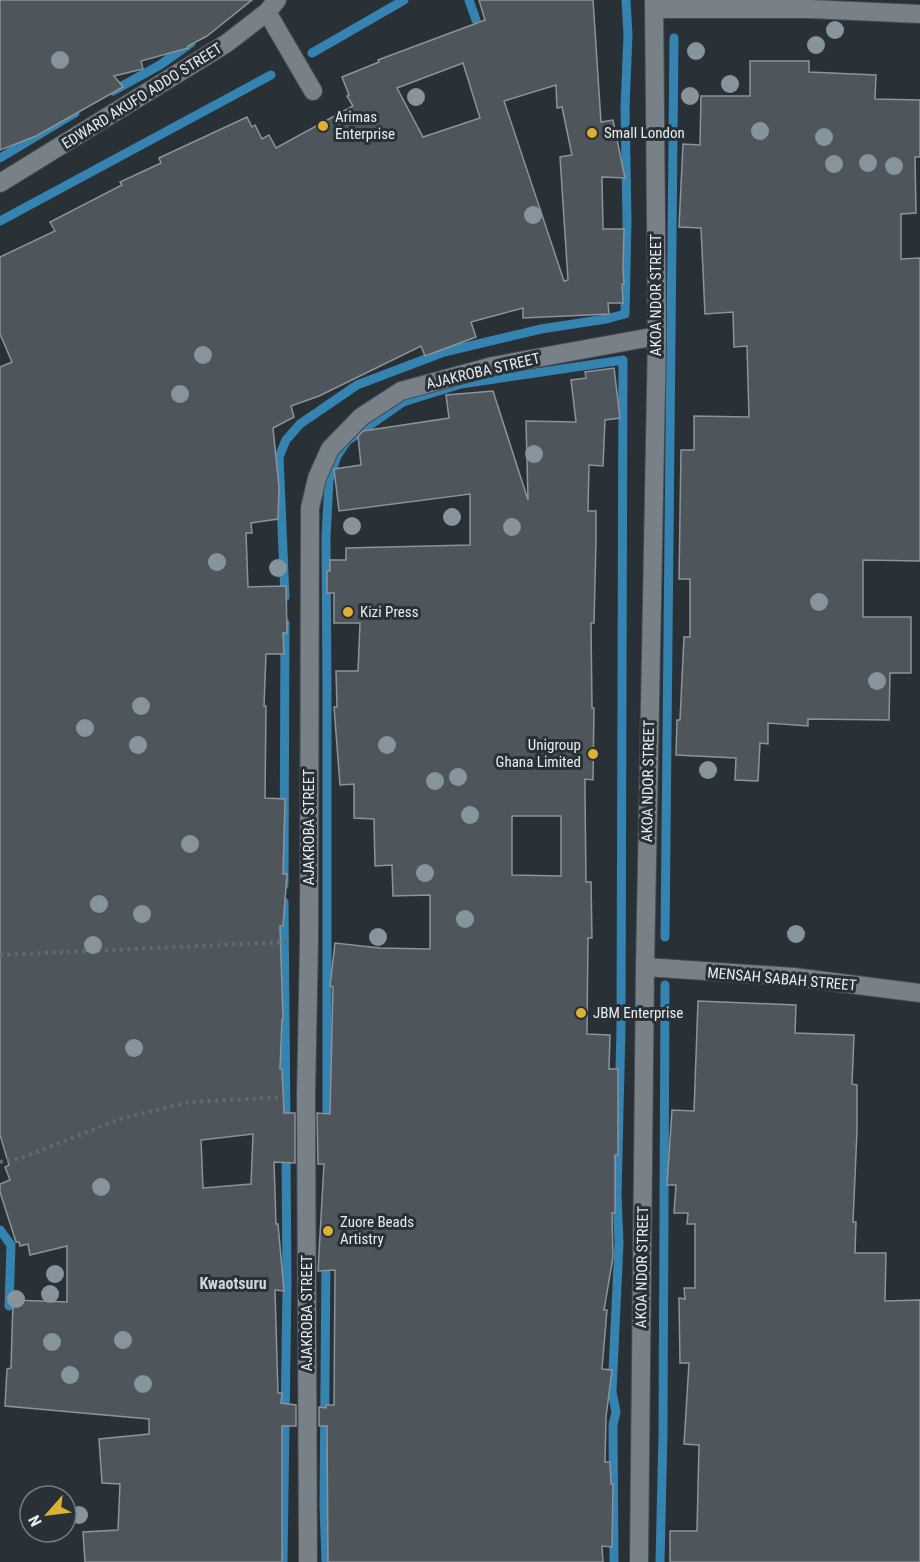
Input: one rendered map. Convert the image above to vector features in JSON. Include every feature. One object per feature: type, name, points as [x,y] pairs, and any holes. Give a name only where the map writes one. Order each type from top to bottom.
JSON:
[{"type":"street","points":[[654,4],[920,14]]},
{"type":"street","name":"AKOA NDOR STREET","points":[[639,1562],[645,967],[657,336],[654,4]]},
{"type":"street","points":[[272,6],[313,91]]},
{"type":"street","name":"EDWARD AKUFO ADDO STREET","points":[[0,183],[227,43],[272,6]]},
{"type":"street","name":"AJAKROBA STREET","points":[[308,1562],[306,1095],[309,942],[310,508],[317,478],[330,449],[361,417],[401,390],[493,366],[657,336]]},
{"type":"street","name":"MENSAH SABAH STREET","points":[[645,967],[794,977],[920,993]]},
{"type":"path","points":[[0,955],[309,942]]},
{"type":"path","points":[[0,1162],[21,1158],[123,1118],[190,1102],[306,1095]]},
{"type":"building","points":[[0,0],[252,0],[188,48],[141,61],[143,69],[114,76],[123,87],[36,136],[0,150]]},
{"type":"building","points":[[479,0],[593,0],[601,122],[613,120],[625,178],[602,177],[603,229],[624,229],[623,303],[608,303],[609,314],[523,318],[523,308],[471,322],[476,337],[425,356],[421,346],[319,396],[291,406],[294,417],[273,428],[279,487],[278,519],[251,523],[252,533],[246,533],[248,587],[286,586],[287,633],[283,633],[284,654],[266,654],[264,706],[266,706],[265,798],[285,799],[283,874],[287,874],[283,926],[280,926],[283,1019],[280,1069],[282,1069],[284,1113],[295,1113],[295,1163],[274,1162],[276,1224],[278,1224],[284,1291],[275,1290],[278,1393],[282,1393],[281,1403],[296,1405],[296,1426],[282,1426],[282,1562],[85,1562],[83,1532],[118,1530],[120,1484],[102,1483],[99,1439],[149,1434],[149,1419],[5,1406],[7,1369],[11,1368],[13,1300],[67,1302],[67,1246],[30,1255],[28,1244],[20,1246],[19,1242],[16,1242],[0,1192],[0,1184],[10,1180],[5,1167],[9,1165],[0,1135],[0,367],[12,362],[0,334],[0,257],[55,231],[50,222],[122,185],[120,182],[161,163],[159,158],[247,117],[252,127],[255,125],[262,139],[269,135],[276,148],[353,106],[347,96],[349,95],[342,77],[379,62],[378,60],[485,20]],"holes":[[[463,63],[480,118],[423,137],[397,88]],[[556,85],[557,108],[562,107],[572,155],[560,157],[568,280],[564,281],[504,101]],[[253,1134],[251,1184],[203,1188],[201,1140]]]},
{"type":"building","points":[[750,61],[809,61],[809,72],[876,75],[875,99],[920,100],[920,157],[915,157],[916,213],[901,214],[901,259],[920,258],[920,561],[863,560],[863,617],[911,617],[911,673],[890,673],[889,720],[808,719],[808,726],[768,723],[768,744],[760,743],[758,781],[735,780],[736,758],[676,755],[684,637],[690,637],[690,579],[679,579],[681,450],[694,450],[694,416],[749,417],[747,346],[734,347],[733,312],[705,314],[701,228],[679,227],[683,144],[700,145],[701,96],[750,96]]},
{"type":"building","points":[[614,368],[620,418],[605,420],[603,466],[589,465],[588,511],[596,511],[594,623],[591,623],[592,708],[594,708],[593,780],[585,779],[586,882],[591,882],[592,938],[588,938],[587,1034],[610,1035],[609,1069],[618,1069],[618,1155],[615,1155],[615,1213],[612,1213],[613,1257],[604,1310],[607,1310],[602,1369],[612,1370],[606,1417],[605,1462],[610,1462],[611,1484],[613,1484],[612,1547],[602,1546],[603,1562],[328,1562],[327,1426],[319,1426],[319,1407],[326,1408],[326,1405],[334,1405],[335,1270],[318,1271],[324,1164],[318,1164],[317,1113],[330,1114],[333,987],[330,986],[335,943],[380,948],[430,949],[430,895],[393,896],[392,865],[375,866],[374,819],[354,818],[354,784],[340,785],[334,707],[337,707],[336,671],[358,671],[360,623],[334,623],[334,593],[327,593],[327,571],[330,571],[330,560],[346,560],[346,548],[470,545],[470,494],[339,511],[334,469],[361,465],[358,436],[363,431],[449,418],[446,395],[493,391],[528,500],[526,421],[576,422],[571,380],[586,378],[585,372]],"holes":[[[512,816],[561,816],[561,876],[512,875]]]},
{"type":"building","points":[[698,1001],[796,1005],[795,1033],[854,1035],[852,1084],[857,1085],[853,1222],[856,1222],[855,1253],[886,1253],[885,1301],[920,1300],[920,1562],[670,1562],[670,1531],[697,1531],[699,1445],[684,1444],[689,1363],[680,1363],[679,1298],[685,1299],[684,1288],[695,1288],[695,1224],[687,1224],[688,1213],[674,1213],[676,1185],[667,1185],[672,1110],[694,1111]]},
{"type":"waterway","points":[[312,53],[404,0]]},
{"type":"waterway","points":[[469,0],[476,20]]},
{"type":"waterway","points":[[285,597],[279,457],[286,440],[300,424],[357,385],[444,352],[541,329],[625,314],[627,221],[625,108],[628,35],[626,0]]},
{"type":"waterway","points":[[665,937],[674,38]]},
{"type":"waterway","points":[[113,91],[160,65],[191,43]]},
{"type":"waterway","points":[[0,221],[271,75]]},
{"type":"waterway","points":[[0,158],[75,113]]},
{"type":"waterway","points":[[327,1125],[326,538],[329,480],[337,456],[347,441],[403,402],[461,384],[623,360],[621,1028],[617,1195],[619,1243],[612,1392],[616,1412],[613,1425],[614,1562]]},
{"type":"waterway","points":[[284,885],[285,623]]},
{"type":"waterway","points":[[284,902],[286,1125]]},
{"type":"waterway","points":[[660,1562],[663,1434],[665,985]]},
{"type":"waterway","points":[[283,1562],[287,1285],[286,1150]]},
{"type":"waterway","points":[[0,1230],[11,1245],[9,1306]]},
{"type":"waterway","points":[[326,1259],[324,1505],[326,1562]]},
{"type":"place","name":"Arimas Enterprise","points":[[323,126]]},
{"type":"place","name":"Small London","points":[[592,133]]},
{"type":"place","name":"Kizi Press","points":[[348,612]]},
{"type":"place","name":"Unigroup Ghana Limited","points":[[593,754]]},
{"type":"place","name":"JBM Enterprise","points":[[581,1013]]},
{"type":"place","name":"Zuore Beads Artistry","points":[[328,1231]]},
{"type":"district","name":"Kwaotsuru","points":[[233,1283]]}]
